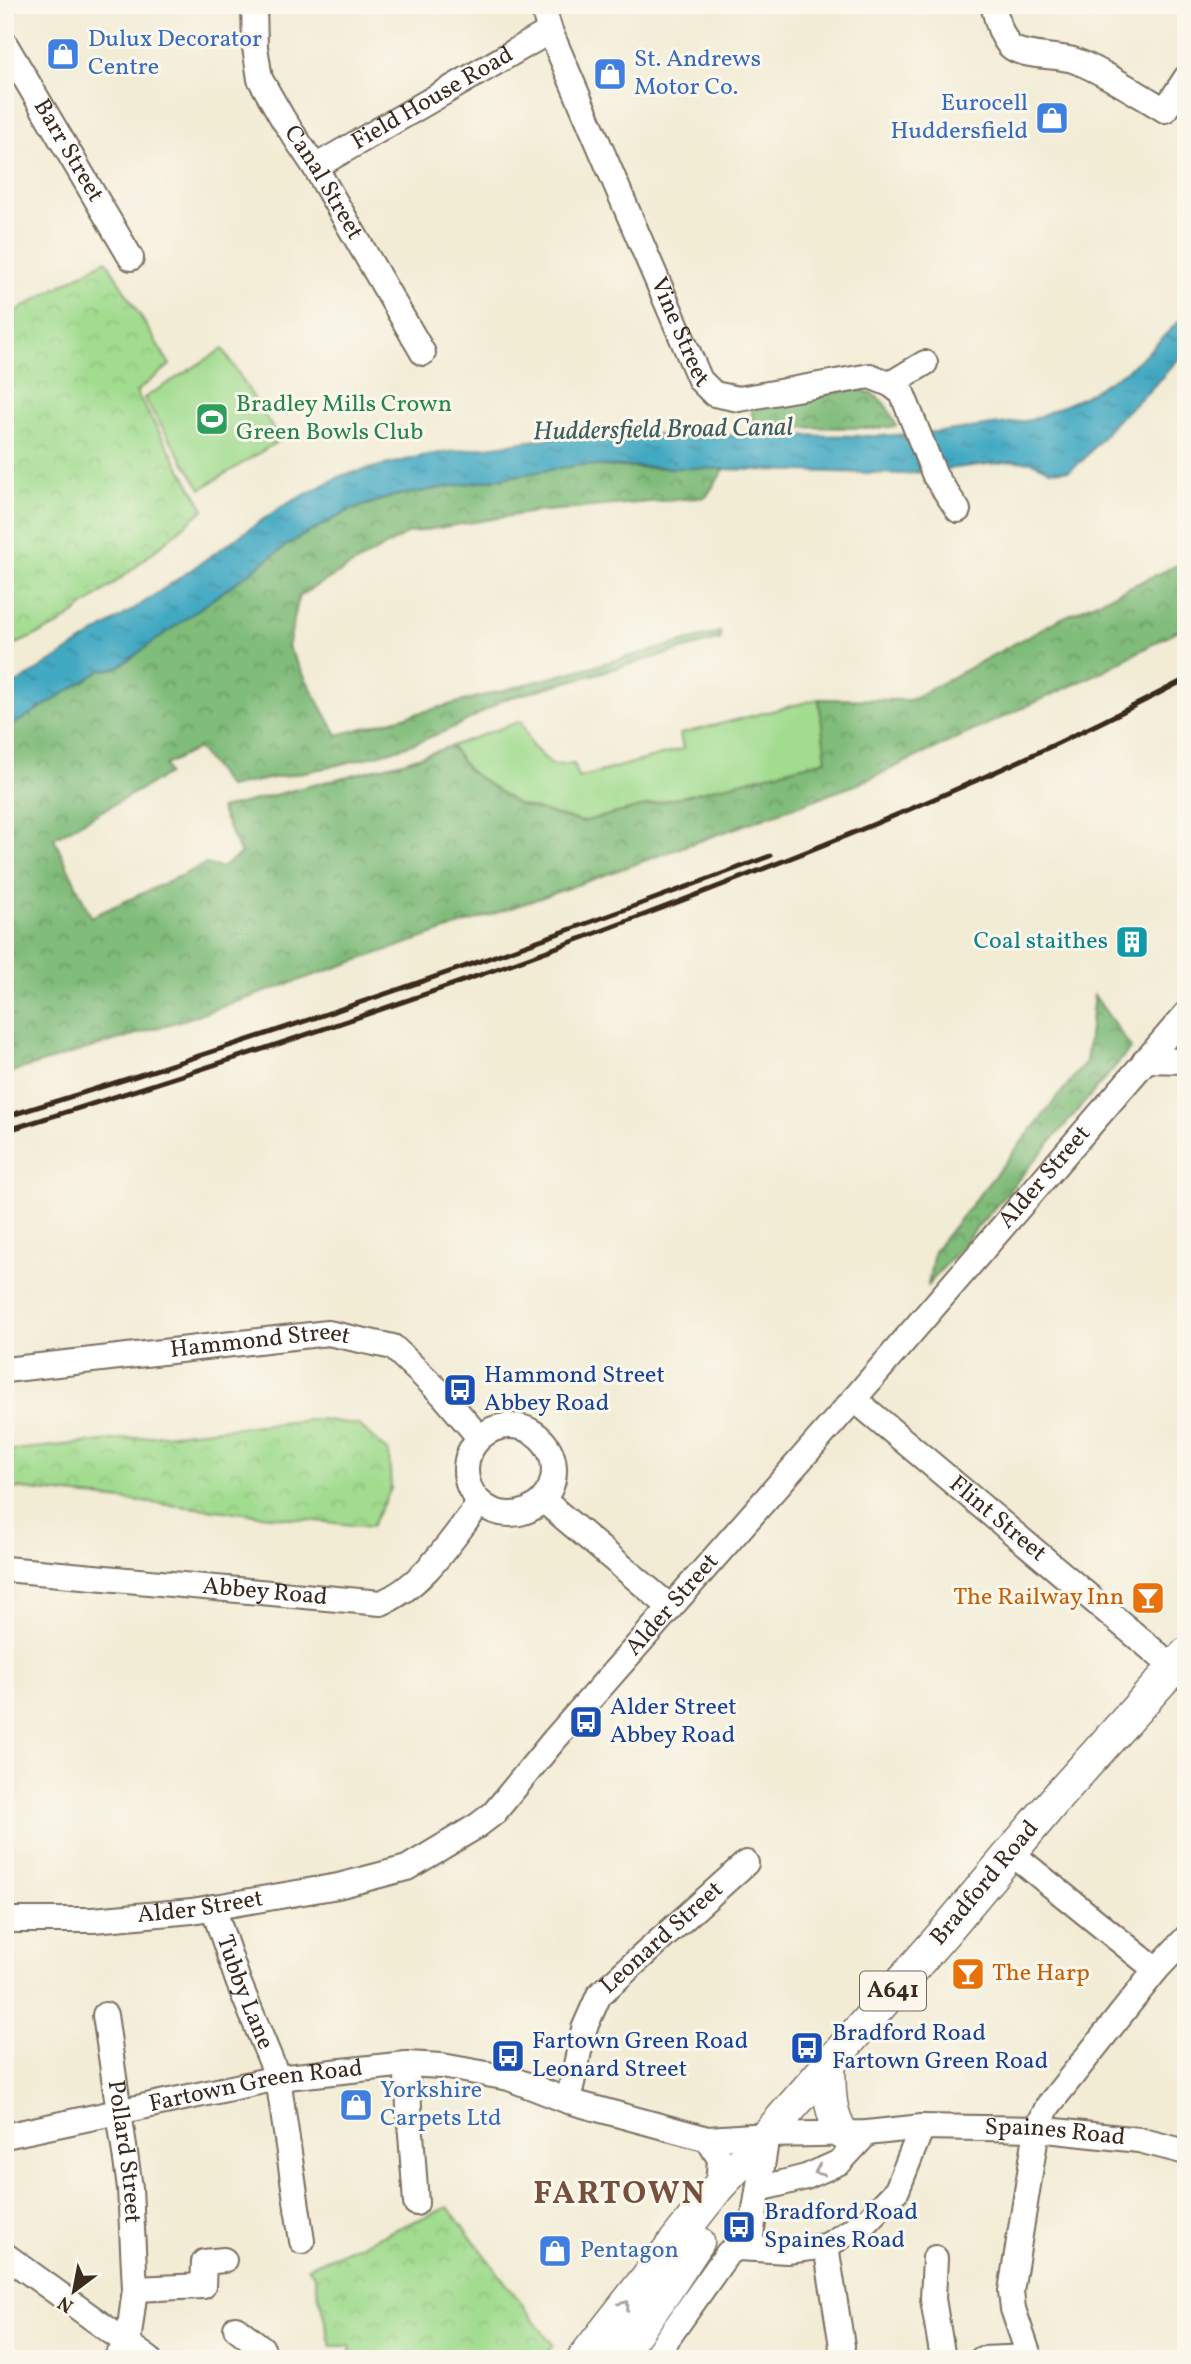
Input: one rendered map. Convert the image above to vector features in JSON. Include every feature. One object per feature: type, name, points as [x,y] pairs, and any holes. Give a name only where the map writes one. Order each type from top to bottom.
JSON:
[{"type":"main road","name":"Bradford Road","points":[[767,2135],[943,1934],[1059,1795],[1182,1667]]},
{"type":"main road","points":[[829,2064],[833,2118],[854,2133]]},
{"type":"main road","name":"A641","points":[[583,2359],[718,2187],[767,2135]]},
{"type":"main road","name":"A641","points":[[617,2359],[665,2292],[767,2135]]},
{"type":"street","name":"Canal Street","points":[[254,5],[255,47],[260,79],[315,167],[423,352]]},
{"type":"street","name":"Vine Street","points":[[542,5],[550,31],[700,380],[714,394],[738,400],[870,376],[890,384]]},
{"type":"street","points":[[993,5],[999,27],[1010,47],[1031,55],[1051,55],[1075,61],[1165,110],[1186,78]]},
{"type":"street","name":"Field House Road","points":[[315,167],[550,31]]},
{"type":"street","name":"Barr Street","points":[[5,44],[131,258]]},
{"type":"street","points":[[925,363],[890,384],[902,393],[935,476],[958,510]]},
{"type":"street","name":"Alder Street","points":[[5,1920],[93,1920],[192,1911],[338,1886],[407,1868],[494,1813],[554,1740],[854,1399],[1186,1014]]},
{"type":"street","points":[[1145,1060],[1186,1061]]},
{"type":"street","name":"Hammond Street","points":[[5,1370],[328,1333],[393,1347],[442,1394],[478,1436]]},
{"type":"street","name":"Flint Street","points":[[854,1399],[1182,1667]]},
{"type":"street","points":[[508,1425],[525,1428],[539,1436],[552,1455],[554,1471],[551,1487],[543,1500],[518,1514],[502,1514],[485,1507],[474,1496],[466,1479],[465,1464],[469,1450],[478,1436],[490,1429],[508,1425]]},
{"type":"street","points":[[543,1500],[670,1607]]},
{"type":"street","name":"Abbey Road","points":[[5,1569],[382,1603],[400,1596],[424,1572],[481,1503]]},
{"type":"street","points":[[1013,1849],[1156,1970]]},
{"type":"street","name":"Leonard Street","points":[[568,2101],[584,2029],[599,1996],[746,1863]]},
{"type":"street","name":"Tubby Lane","points":[[214,1907],[238,1981],[278,2078],[302,2241]]},
{"type":"street","points":[[982,2359],[1030,2358],[1013,2309],[1011,2291],[1037,2129],[1048,2106],[1156,1970],[1186,1938]]},
{"type":"street","name":"Pollard Street","points":[[106,2015],[130,2188],[135,2289],[122,2351]]},
{"type":"street","points":[[406,2064],[416,2203]]},
{"type":"street","name":"Fartown Green Road","points":[[5,2136],[278,2078],[406,2064],[442,2066],[509,2078],[568,2101],[708,2139],[767,2135]]},
{"type":"street","points":[[653,2359],[728,2253],[738,2248],[788,2251],[827,2246],[867,2221],[897,2190],[922,2127]]},
{"type":"street","name":"Spaines Road","points":[[767,2135],[854,2133],[922,2127],[1037,2129],[1139,2140],[1186,2152]]},
{"type":"street","points":[[759,2189],[806,2177],[841,2162],[854,2133]]},
{"type":"street","points":[[749,2248],[767,2135]]},
{"type":"street","points":[[708,2139],[720,2159],[718,2187]]},
{"type":"street","points":[[827,2246],[842,2346],[840,2359]]},
{"type":"street","points":[[5,2255],[122,2351],[149,2359]]},
{"type":"street","points":[[934,2258],[933,2299],[943,2359]]},
{"type":"street","points":[[135,2289],[203,2286],[204,2262],[224,2260]]},
{"type":"street","points":[[236,2328],[262,2348],[265,2359]]},
{"type":"green space","points":[[106,260],[170,365],[136,392],[204,509],[133,569],[59,625],[5,649],[5,310],[16,311]]},
{"type":"green space","name":"Bradley Mills Crown Green Bowls Club","points":[[223,349],[280,440],[201,489],[144,398]]},
{"type":"green space","points":[[857,389],[877,397],[890,412],[896,426],[760,427],[753,419],[751,407]]},
{"type":"green space","points":[[579,465],[725,468],[706,497],[534,512],[408,533],[299,596],[288,647],[337,735],[720,632],[721,639],[502,700],[470,719],[404,747],[300,773],[228,787],[198,748],[165,765],[168,774],[54,838],[91,917],[206,864],[221,868],[241,854],[220,809],[406,761],[451,746],[468,770],[517,804],[582,822],[826,760],[819,699],[910,700],[1058,620],[1186,561],[1186,626],[1103,671],[858,784],[543,897],[189,1018],[5,1074],[5,730],[102,670],[117,668],[293,541],[350,510],[394,496]]},
{"type":"green space","points":[[819,699],[826,760],[582,822],[517,804],[468,770],[451,746],[521,721],[532,746],[552,765],[574,764],[578,778],[683,749],[680,734]]},
{"type":"green space","points":[[1094,995],[1131,1048],[928,1285],[934,1251],[1086,1062]]},
{"type":"green space","points":[[319,1419],[359,1425],[389,1453],[391,1489],[371,1527],[5,1487],[5,1451]]},
{"type":"green space","points":[[448,2207],[553,2345],[543,2359],[352,2359],[350,2346],[331,2346],[314,2275],[308,2267]]},
{"type":"water","points":[[1186,314],[1186,351],[1148,392],[1115,422],[1083,460],[1069,471],[1049,470],[1032,462],[1014,461],[905,474],[579,465],[394,496],[350,510],[293,541],[117,668],[102,670],[5,730],[5,691],[146,601],[281,507],[343,475],[427,455],[582,434],[881,436],[1031,420],[1081,398],[1126,371]]},
{"type":"railway","points":[[5,1131],[350,1020],[691,897],[942,796],[1065,740],[1186,679]]},
{"type":"railway","points":[[5,1117],[390,992],[770,856]]},
{"type":"place","name":"Dulux Decorator Centre","points":[[63,54]]},
{"type":"place","name":"St. Andrews Motor Co.","points":[[610,74]]},
{"type":"place","name":"Eurocell Huddersfield","points":[[1052,118]]},
{"type":"place","name":"Bradley Mills Crown Green Bowls Club","points":[[212,419]]},
{"type":"place","name":"Coal staithes","points":[[1132,942]]},
{"type":"place","name":"Hammond Street Abbey Road","points":[[460,1390]]},
{"type":"place","name":"The Railway Inn","points":[[1148,1598]]},
{"type":"place","name":"Alder Street Abbey Road","points":[[586,1722]]},
{"type":"place","name":"The Harp","points":[[968,1974]]},
{"type":"place","name":"Bradford Road Fartown Green Road","points":[[807,2048]]},
{"type":"place","name":"Fartown Green Road Leonard Street","points":[[508,2056]]},
{"type":"place","name":"Yorkshire Carpets Ltd","points":[[356,2105]]},
{"type":"place","name":"Bradford Road Spaines Road","points":[[739,2227]]},
{"type":"place","name":"Pentagon","points":[[555,2251]]},
{"type":"district","name":"FARTOWN","points":[[620,2195]]},
{"type":"water label","name":"Huddersfield Broad Canal","points":[[663,430]]}]
